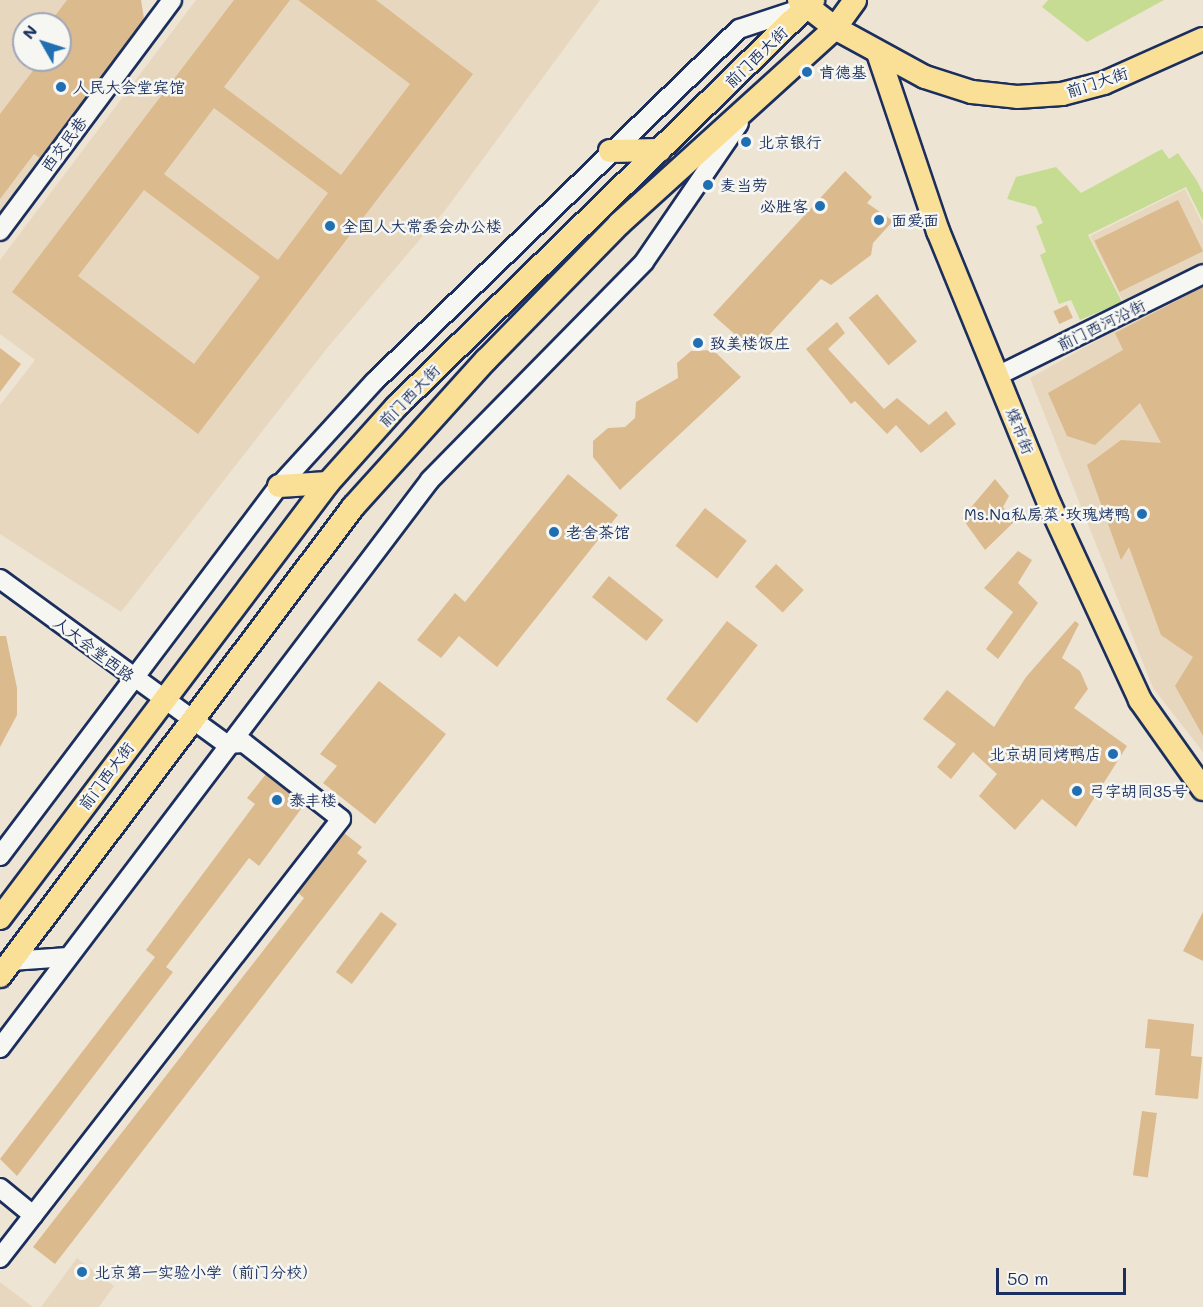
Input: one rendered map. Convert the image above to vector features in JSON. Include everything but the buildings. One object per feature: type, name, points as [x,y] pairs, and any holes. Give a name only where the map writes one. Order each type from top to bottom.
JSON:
[{"type":"main road","name":"前门西大街","points":[[6,968],[190,719],[353,507],[486,360],[619,224],[835,28],[855,0]]},
{"type":"main road","name":"前门西大街","points":[[0,918],[162,700],[328,483],[396,407],[660,150],[807,2]]},
{"type":"main road","name":"前门大街","points":[[807,2],[835,28],[878,53],[934,80],[1017,97],[1094,86],[1178,53],[1203,39]]},
{"type":"main road","name":"煤市街","points":[[878,53],[915,168],[997,376],[1140,700],[1203,789]]},
{"type":"main road","points":[[610,151],[660,150]]},
{"type":"main road","points":[[279,486],[328,483]]},
{"type":"street","name":"西交民巷","points":[[0,231],[172,0]]},
{"type":"street","name":"前门西大街","points":[[0,856],[279,486],[374,382],[610,151],[740,28],[807,2]]},
{"type":"street","name":"前门西大街","points":[[0,1048],[226,744],[430,480],[644,262],[756,98]]},
{"type":"street","name":"前门西河沿街","points":[[997,376],[1203,274]]},
{"type":"street","name":"人大会堂西路","points":[[0,579],[162,700],[226,744]]},
{"type":"street","points":[[0,1258],[341,819],[244,743],[226,744]]},
{"type":"street","points":[[6,968],[68,957]]},
{"type":"street","points":[[0,1188],[33,1215]]},
{"type":"shaded area","name":"人民大会堂宾馆","points":[[0,0],[141,0],[142,5],[131,35],[0,211]]},
{"type":"shaded area","points":[[196,0],[600,0],[446,209],[328,347],[121,612],[0,534],[0,405],[35,360],[0,334],[0,260]]},
{"type":"shaded area","points":[[1185,189],[1203,225],[1203,264],[1124,303],[1090,236]]},
{"type":"shaded area","points":[[1203,281],[1203,752],[1153,688],[1030,378]]},
{"type":"shaded area","name":"北京第一实验小学（前门分校）","points":[[77,1258],[114,1286],[99,1307],[41,1307]]},
{"type":"shaded area","points":[[0,1282],[33,1307],[0,1307]]},
{"type":"green space","points":[[1048,0],[1164,0],[1087,42],[1042,7]]},
{"type":"green space","points":[[1162,149],[1169,159],[1178,153],[1197,181],[1203,193],[1203,221],[1186,187],[1088,235],[1122,302],[1080,320],[1071,300],[1059,304],[1040,255],[1046,252],[1036,226],[1043,223],[1036,207],[1007,199],[1016,177],[1056,167],[1081,193]]},
{"type":"place","name":"肯德基","points":[[807,72]]},
{"type":"place","name":"人民大会堂宾馆","points":[[61,87]]},
{"type":"place","name":"北京银行","points":[[746,142]]},
{"type":"place","name":"麦当劳","points":[[708,185]]},
{"type":"place","name":"必胜客","points":[[820,206]]},
{"type":"place","name":"面爱面","points":[[879,220]]},
{"type":"place","name":"全国人大常委会办公楼","points":[[330,226]]},
{"type":"place","name":"致美楼饭庄","points":[[698,343]]},
{"type":"place","name":"Ms.Na私房菜·玫瑰烤鸭","points":[[1142,514]]},
{"type":"place","name":"老舍茶馆","points":[[554,532]]},
{"type":"place","name":"北京胡同烤鸭店","points":[[1113,754]]},
{"type":"place","name":"弓字胡同35号","points":[[1077,791]]},
{"type":"place","name":"泰丰楼","points":[[277,800]]},
{"type":"place","name":"北京第一实验小学（前门分校）","points":[[82,1272]]}]
